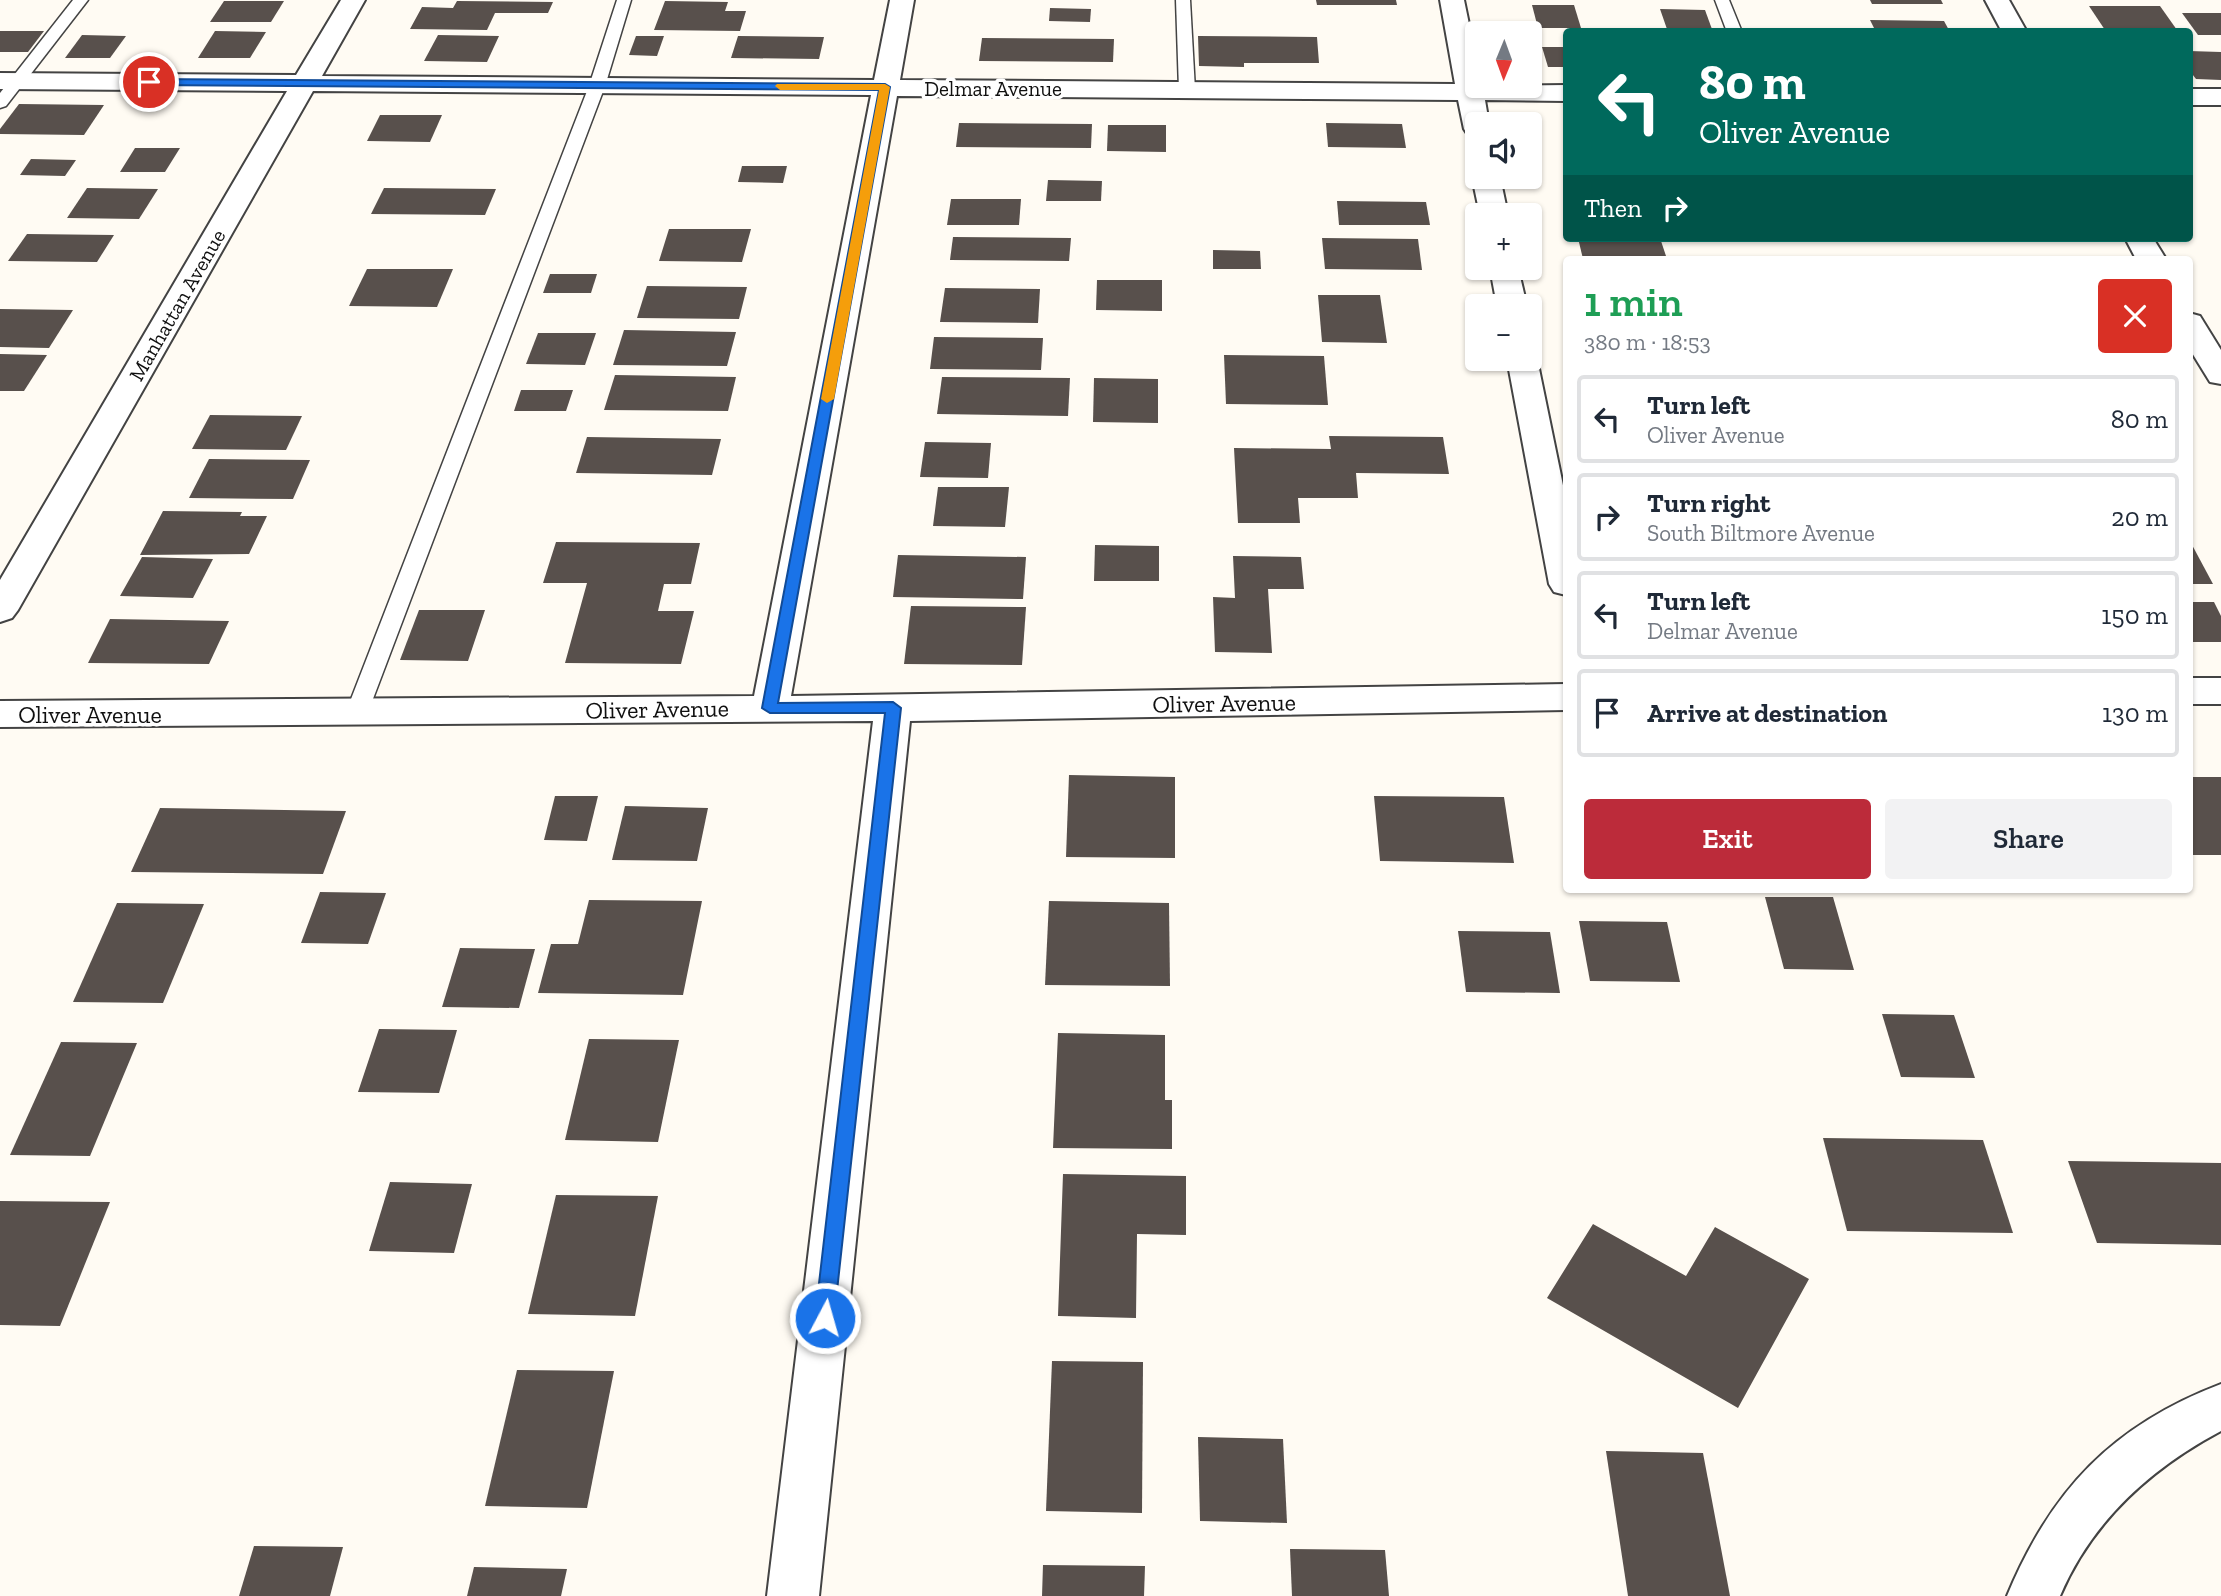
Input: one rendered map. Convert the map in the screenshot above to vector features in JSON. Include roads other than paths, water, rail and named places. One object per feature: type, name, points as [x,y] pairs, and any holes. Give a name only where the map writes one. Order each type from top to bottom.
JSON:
[{"type":"street","name":"Manhattan Avenue","points":[[0,610],[354,0]]},
{"type":"street","points":[[770,708],[902,0]]},
{"type":"street","points":[[1452,0],[1465,66]]},
{"type":"street","points":[[1997,0],[2013,28]]},
{"type":"street","name":"Delmar Avenue","points":[[9,81],[1465,92]]},
{"type":"street","name":"Delmar Avenue","points":[[1542,93],[1563,93]]},
{"type":"street","points":[[2193,97],[2221,97]]},
{"type":"street","points":[[2193,329],[2221,375]]},
{"type":"street","points":[[1524,371],[1563,569]]},
{"type":"street","points":[[2193,691],[2221,691]]},
{"type":"street","name":"Oliver Avenue","points":[[0,714],[893,708],[1563,697]]},
{"type":"street","points":[[793,1596],[893,708]]},
{"type":"street","points":[[2033,1596],[2043,1572],[2074,1517],[2137,1454],[2204,1416]]},
{"type":"lane","points":[[0,103],[9,81],[81,0]]},
{"type":"lane","points":[[357,712],[597,86],[624,0]]},
{"type":"lane","points":[[1183,0],[1187,90]]},
{"type":"lane","points":[[1722,0],[1733,28]]}]
